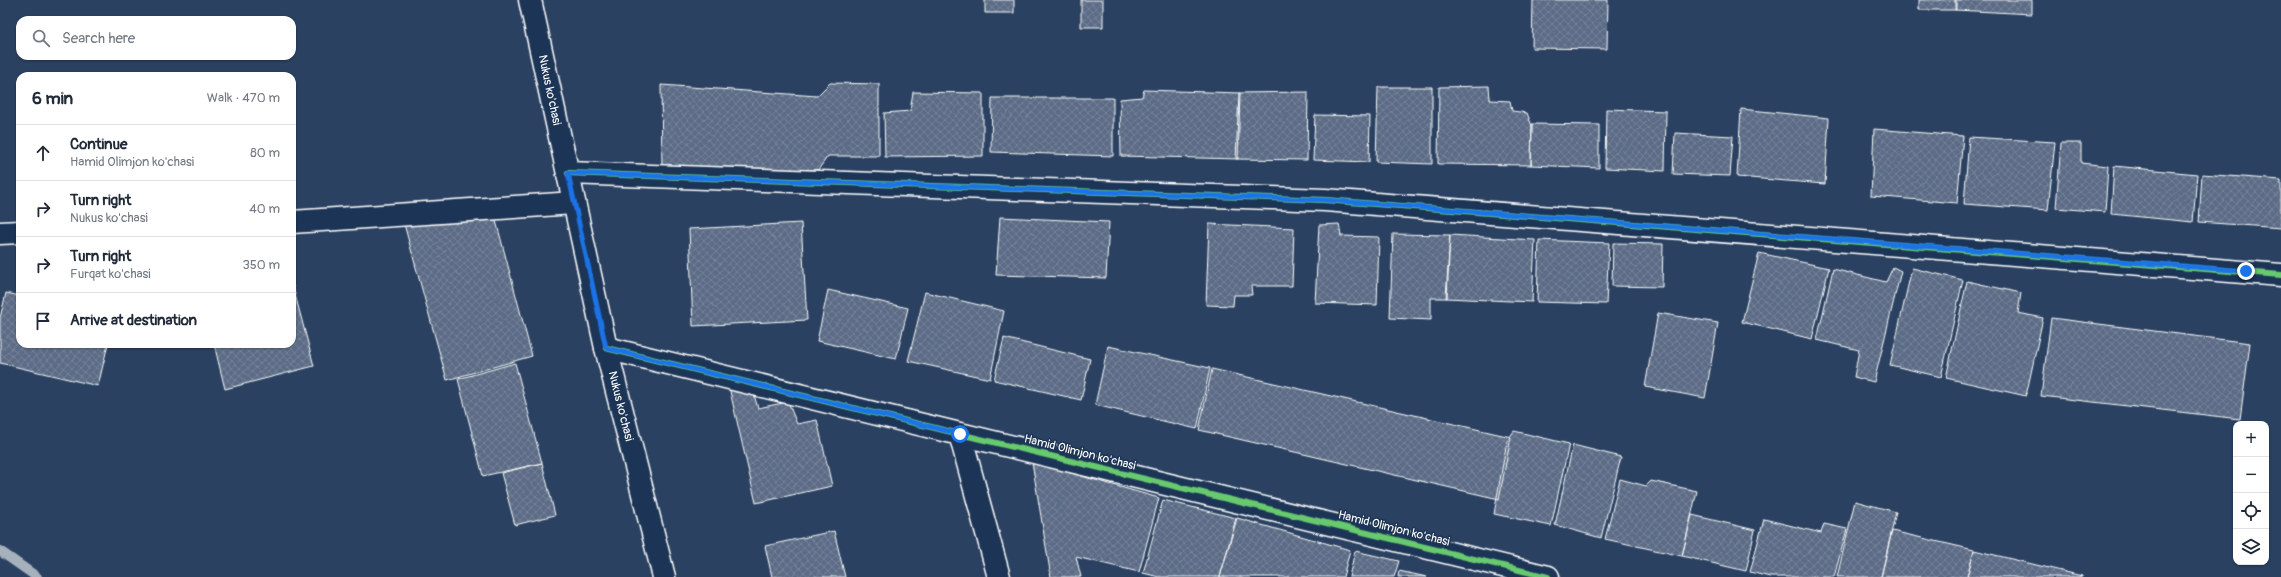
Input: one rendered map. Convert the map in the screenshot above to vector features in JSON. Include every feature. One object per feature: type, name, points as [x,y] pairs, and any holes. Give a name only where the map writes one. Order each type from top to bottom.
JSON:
[{"type":"street","name":"Nukus ko'chasi","points":[[530,0],[606,348],[664,577]]},
{"type":"street","points":[[568,173],[1325,200],[2281,275]]},
{"type":"street","points":[[296,222],[574,203]]},
{"type":"street","points":[[0,233],[16,232]]},
{"type":"street","name":"Hamid Olimjon ko'chasi","points":[[606,348],[1548,577]]},
{"type":"street","points":[[960,434],[999,577]]},
{"type":"building","points":[[985,0],[1014,0],[1014,13],[985,13]]},
{"type":"building","points":[[1081,0],[1103,0],[1103,27],[1081,27]]},
{"type":"building","points":[[1533,0],[1608,0],[1607,49],[1532,48]]},
{"type":"building","points":[[1919,0],[1956,0],[1956,10],[1919,10]]},
{"type":"building","points":[[1955,0],[2032,0],[2032,14],[1955,10]]},
{"type":"building","points":[[830,83],[879,84],[879,156],[828,156],[818,170],[662,169],[661,85],[817,96]]},
{"type":"building","points":[[1489,86],[1490,100],[1510,101],[1512,111],[1527,113],[1532,126],[1531,165],[1438,164],[1439,87]]},
{"type":"building","points":[[1378,87],[1432,87],[1432,164],[1376,162]]},
{"type":"building","points":[[1144,90],[1240,93],[1238,159],[1121,156],[1120,99],[1142,97]]},
{"type":"building","points":[[913,92],[983,93],[983,156],[885,157],[884,113],[910,111]]},
{"type":"building","points":[[1308,92],[1307,160],[1236,159],[1239,93]]},
{"type":"building","points":[[992,98],[1113,98],[1113,156],[991,152]]},
{"type":"building","points":[[1606,109],[1666,111],[1665,171],[1605,168]]},
{"type":"building","points":[[1741,109],[1829,118],[1825,184],[1737,177]]},
{"type":"building","points":[[1315,115],[1370,116],[1369,162],[1313,160]]},
{"type":"building","points":[[1532,124],[1599,125],[1599,168],[1531,165]]},
{"type":"building","points":[[1874,129],[1963,136],[1957,203],[1871,196]]},
{"type":"building","points":[[1675,133],[1733,136],[1730,176],[1673,174]]},
{"type":"building","points":[[1969,137],[2055,142],[2048,210],[1964,204]]},
{"type":"building","points":[[2061,143],[2081,143],[2081,163],[2108,166],[2105,212],[2056,208]]},
{"type":"building","points":[[2114,166],[2197,174],[2193,222],[2111,214]]},
{"type":"building","points":[[2202,174],[2281,180],[2281,228],[2199,222]]},
{"type":"building","points":[[491,202],[532,356],[447,380],[404,224]]},
{"type":"building","points":[[1000,217],[1109,222],[1106,278],[996,275]]},
{"type":"building","points":[[801,223],[807,320],[693,326],[689,229]]},
{"type":"building","points":[[1209,224],[1294,228],[1292,286],[1251,286],[1252,295],[1234,295],[1233,306],[1206,305]]},
{"type":"building","points":[[1339,224],[1341,236],[1379,237],[1377,305],[1315,303],[1319,225]]},
{"type":"building","points":[[1393,234],[1450,235],[1447,298],[1431,298],[1431,320],[1390,318]]},
{"type":"building","points":[[1450,235],[1535,240],[1532,302],[1446,298]]},
{"type":"building","points":[[1539,240],[1609,243],[1606,304],[1537,302]]},
{"type":"building","points":[[1613,243],[1663,244],[1662,287],[1612,286]]},
{"type":"building","points":[[1759,253],[1829,268],[1812,339],[1742,322]]},
{"type":"building","points":[[1893,267],[1901,271],[1874,382],[1854,377],[1859,350],[1817,340],[1833,269],[1886,282]]},
{"type":"building","points":[[1912,268],[1963,280],[1941,377],[1890,365]]},
{"type":"building","points":[[1967,281],[2021,293],[2018,313],[2043,318],[2026,396],[1946,378]]},
{"type":"building","points":[[828,290],[908,308],[896,359],[817,341]]},
{"type":"building","points":[[925,292],[1004,311],[990,379],[908,361]]},
{"type":"building","points":[[6,293],[16,295],[16,348],[107,348],[98,386],[0,363],[0,318]]},
{"type":"building","points":[[296,298],[314,366],[225,389],[215,348],[296,348]]},
{"type":"building","points":[[1658,313],[1718,323],[1705,398],[1645,387]]},
{"type":"building","points":[[2051,318],[2250,343],[2240,419],[2041,396]]},
{"type":"building","points":[[1004,338],[1090,359],[1081,400],[994,380]]},
{"type":"building","points":[[1108,346],[1210,368],[1197,429],[1095,405]]},
{"type":"building","points":[[515,363],[542,463],[483,476],[458,379]]},
{"type":"building","points":[[1212,369],[1511,437],[1499,499],[1199,430]]},
{"type":"building","points":[[750,382],[758,408],[788,402],[797,424],[817,420],[832,486],[756,503],[729,387]]},
{"type":"building","points":[[1514,431],[1569,444],[1551,526],[1494,514],[1507,441]]},
{"type":"building","points":[[1573,445],[1621,457],[1601,538],[1555,525]]},
{"type":"building","points":[[1032,462],[1159,498],[1139,572],[1076,557],[1081,577],[1051,577]]},
{"type":"building","points":[[542,463],[555,515],[515,525],[501,473]]},
{"type":"building","points":[[1620,479],[1646,486],[1651,481],[1697,491],[1682,556],[1605,539]]},
{"type":"building","points":[[1163,500],[1236,518],[1220,577],[1159,577],[1143,573]]},
{"type":"building","points":[[1855,501],[1896,512],[1881,577],[1837,577]]},
{"type":"building","points":[[1692,515],[1755,530],[1746,571],[1682,556]]},
{"type":"building","points":[[1237,518],[1350,550],[1343,577],[1220,577]]},
{"type":"building","points":[[1764,519],[1821,533],[1824,524],[1847,529],[1834,577],[1770,577],[1750,572]]},
{"type":"building","points":[[834,531],[845,577],[772,577],[765,546]]},
{"type":"building","points":[[1892,531],[1974,550],[1967,577],[1881,577]]},
{"type":"building","points":[[1974,550],[2082,576],[2082,577],[1967,577]]},
{"type":"building","points":[[1355,551],[1399,561],[1394,577],[1349,577]]},
{"type":"building","points":[[1399,571],[1427,577],[1398,577]]},
{"type":"waterway","points":[[0,551],[37,577]]},
{"type":"cycle path","points":[[568,173],[1325,200],[2281,275]]},
{"type":"cycle path","points":[[606,348],[1548,577]]},
{"type":"route","points":[[960,434],[606,348],[568,173],[1325,200],[2246,271]]}]
